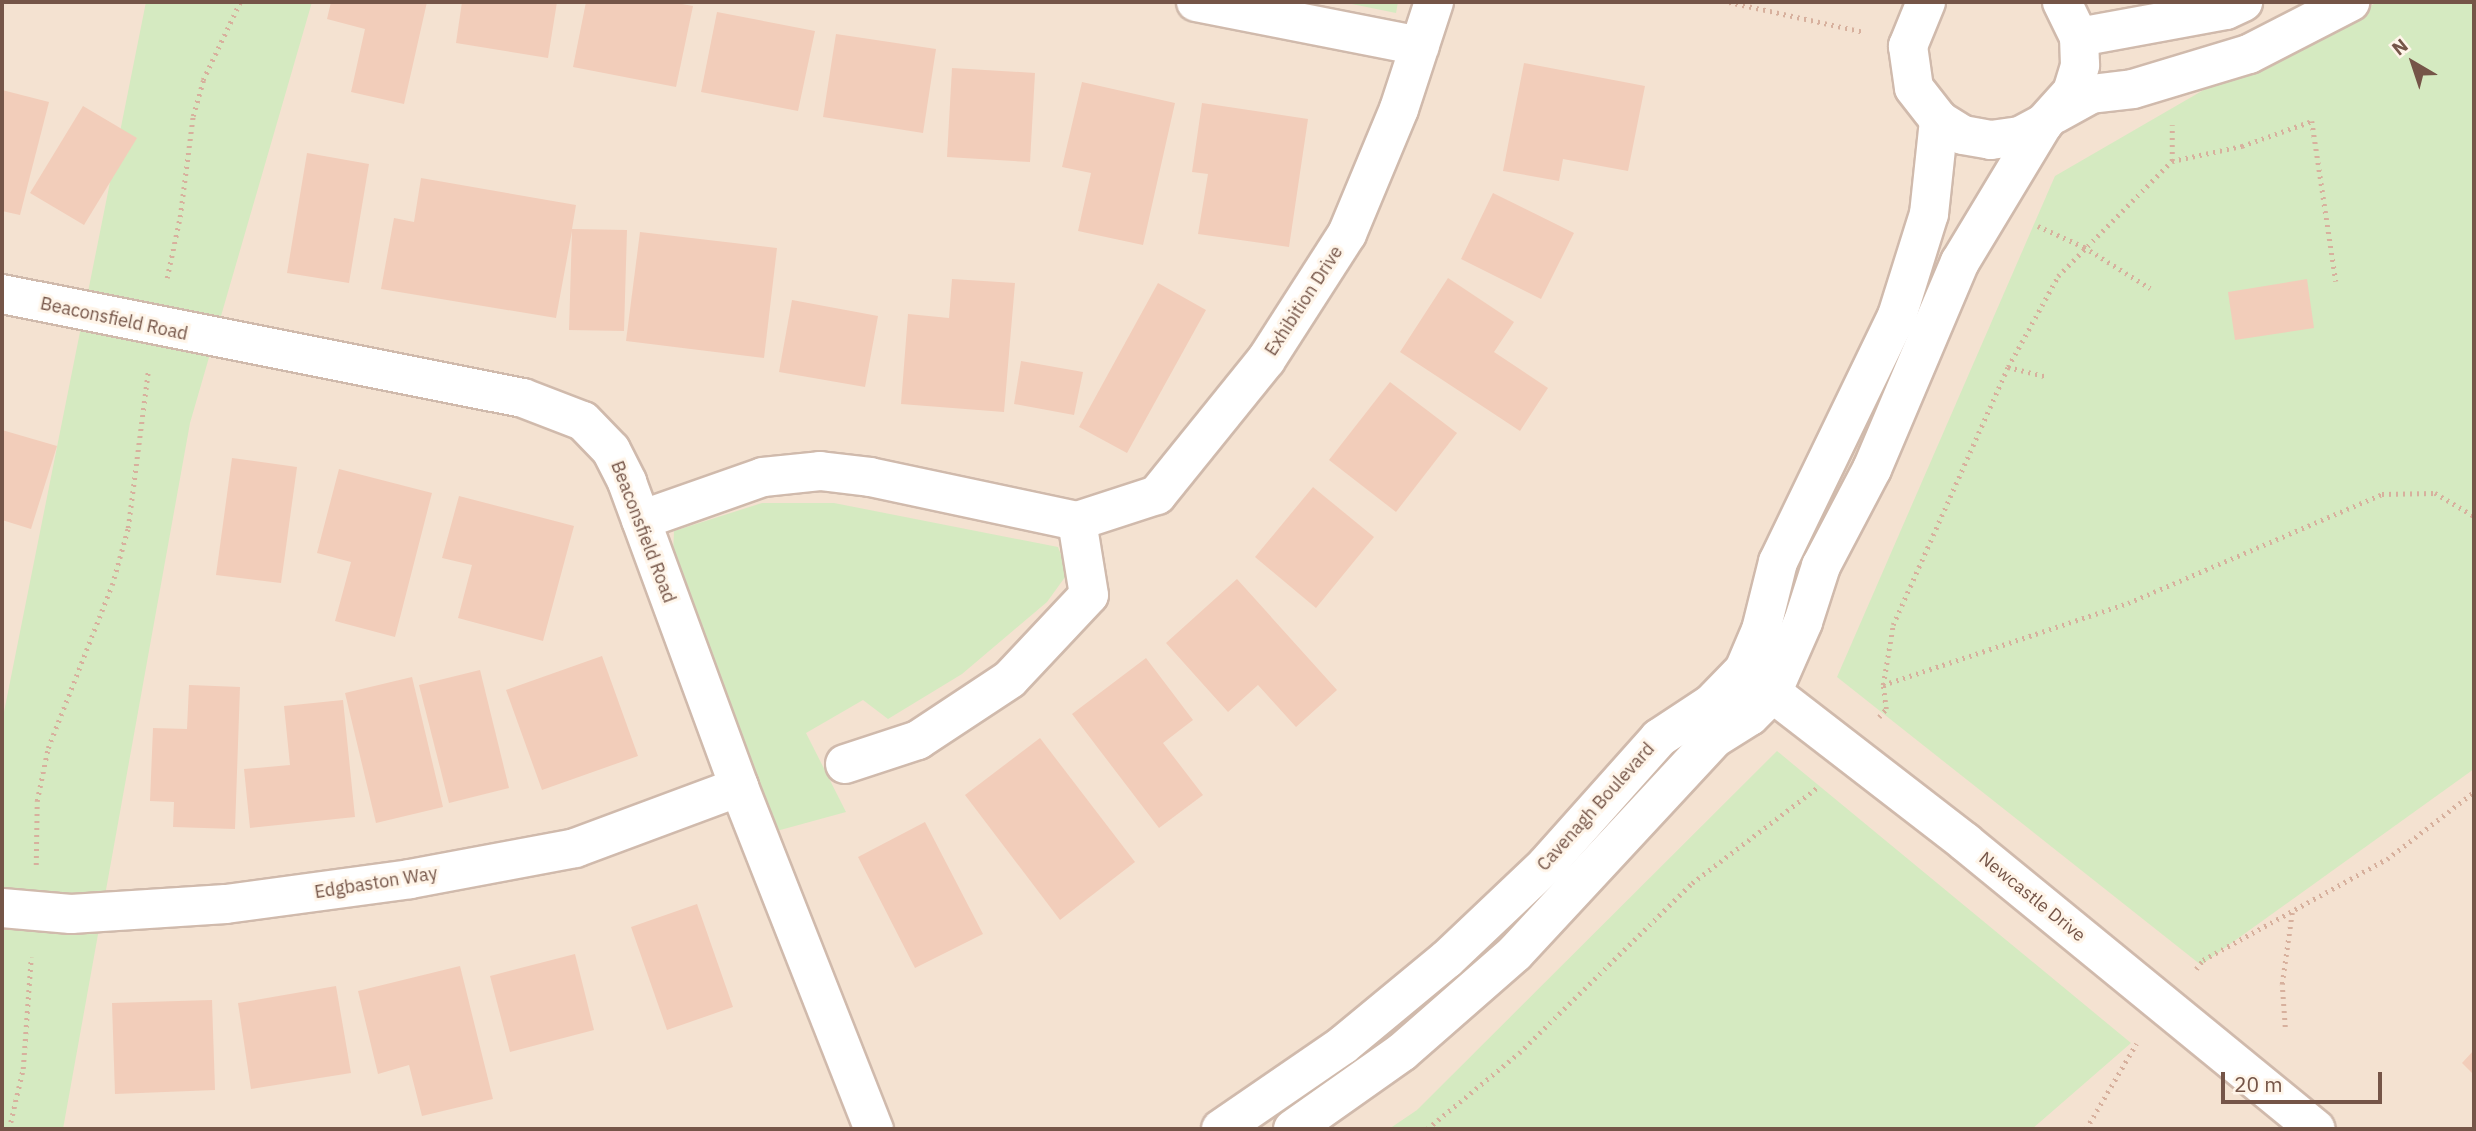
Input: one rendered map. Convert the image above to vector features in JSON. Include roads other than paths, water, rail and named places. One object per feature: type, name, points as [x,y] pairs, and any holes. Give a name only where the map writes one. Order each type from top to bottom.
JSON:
[{"type":"street","points":[[1196,2],[1420,46]]},
{"type":"street","name":"Exhibition Drive","points":[[1077,521],[1157,495],[1266,360],[1347,234],[1420,46],[1434,2]]},
{"type":"street","points":[[1926,2],[1908,46],[1914,88],[1939,120],[1963,135],[1991,140],[2020,136],[2091,94],[2133,89],[2249,54],[2350,2]]},
{"type":"street","points":[[1758,682],[1803,622],[1821,566],[1872,469],[1960,262],[1991,205],[2050,119],[2072,92],[2080,65],[2079,37],[2062,2]]},
{"type":"street","points":[[2079,37],[2226,10],[2244,2]]},
{"type":"street","name":"Cavenagh Boulevard","points":[[1293,1129],[1402,1052],[1515,953],[1715,738],[1751,716],[1758,682],[1761,630],[1778,562],[1897,316],[1929,214],[1939,120]]},
{"type":"street","name":"Beaconsfield Road","points":[[2,294],[155,328],[523,398],[583,421],[611,450],[641,520],[739,787],[874,1129]]},
{"type":"street","points":[[641,520],[764,477],[820,471],[870,477],[1077,521],[1089,595],[1010,679],[918,740],[845,764]]},
{"type":"street","name":"Cavenagh Boulevard","points":[[1221,1129],[1343,1045],[1447,959],[1546,865],[1659,738],[1712,703],[1758,682]]},
{"type":"street","name":"Newcastle Drive","points":[[1758,682],[1965,842],[2316,1129]]},
{"type":"street","name":"Edgbaston Way","points":[[18,910],[71,914],[226,904],[410,879],[575,848],[739,787]]}]
